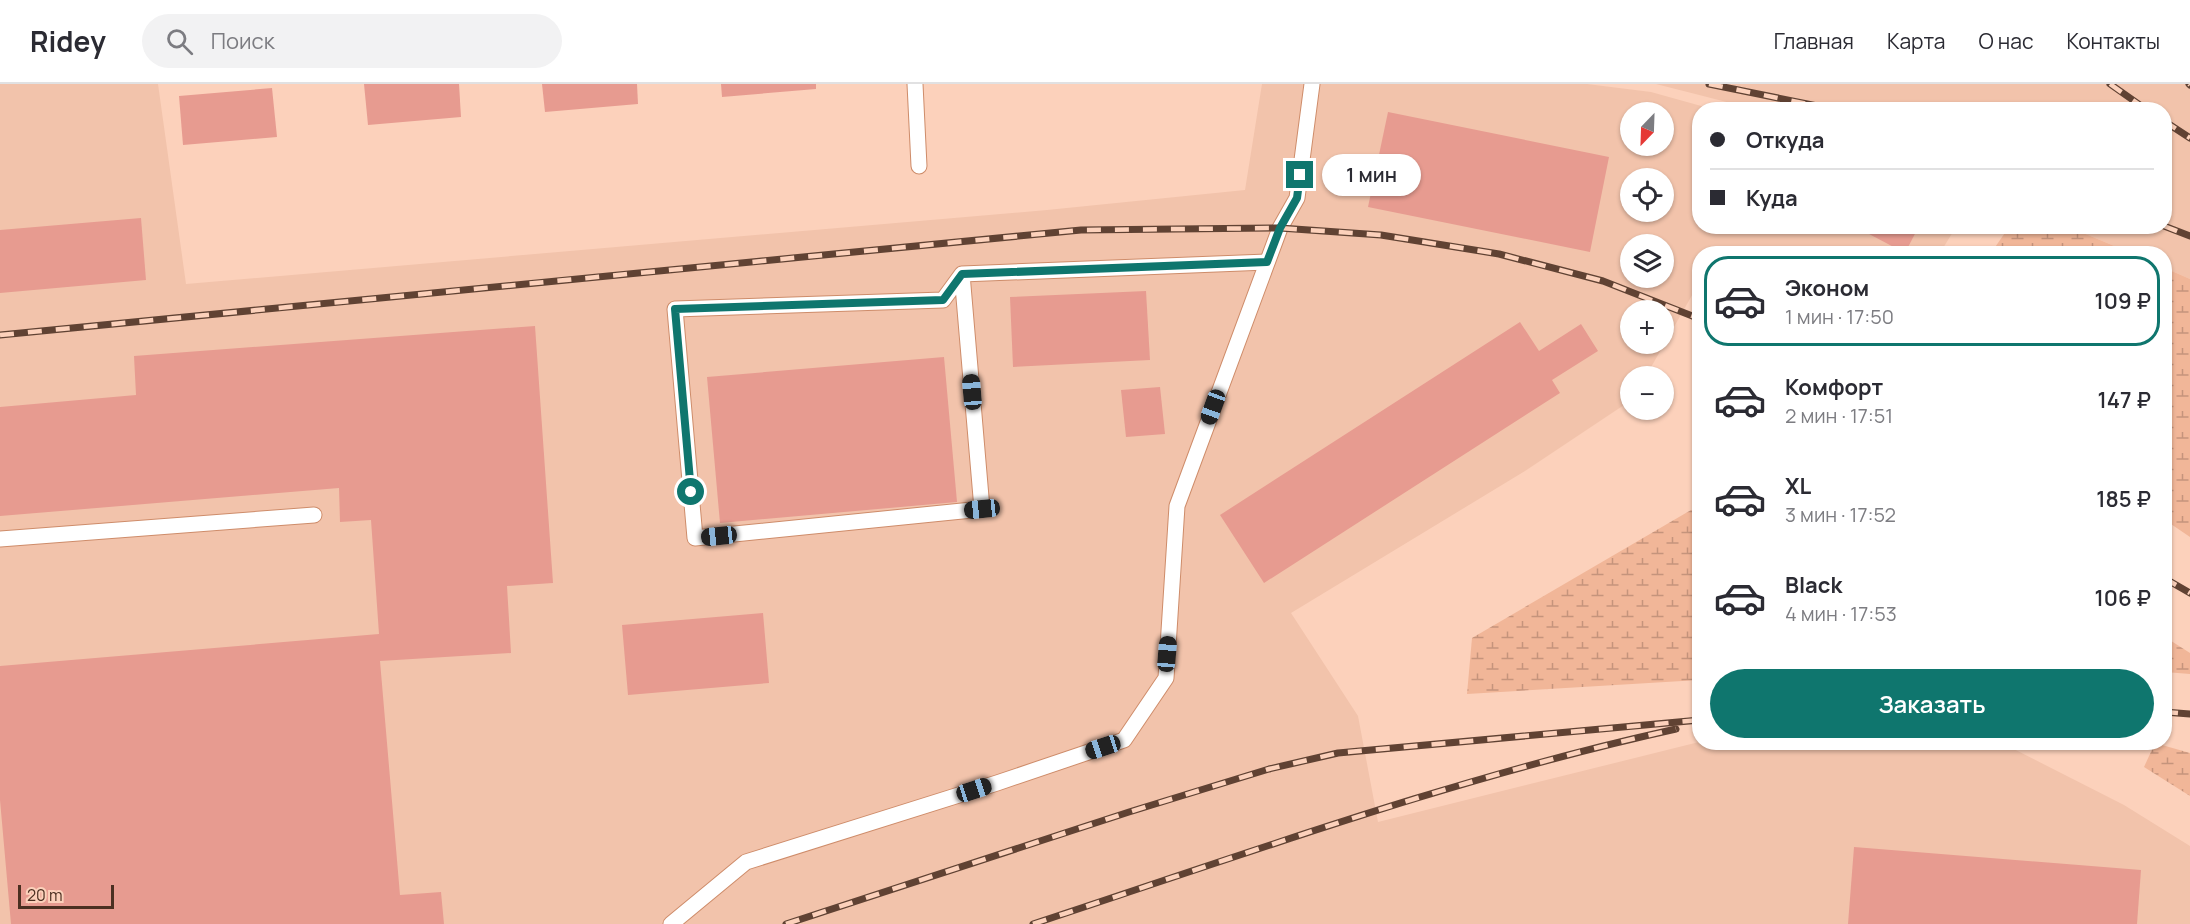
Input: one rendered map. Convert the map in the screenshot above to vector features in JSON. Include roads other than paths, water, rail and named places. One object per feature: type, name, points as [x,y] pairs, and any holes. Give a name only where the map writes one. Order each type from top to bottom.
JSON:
[{"type":"lane","points":[[915,84],[919,166]]},
{"type":"lane","points":[[670,924],[746,862],[997,783],[1124,740],[1166,678],[1177,506],[1280,228],[1297,198],[1312,84]]},
{"type":"lane","points":[[962,274],[1267,262]]},
{"type":"lane","points":[[962,274],[982,509],[695,538],[675,309],[943,300],[962,274]]},
{"type":"lane","points":[[0,539],[314,515]]},
{"type":"railway","points":[[1709,84],[1798,102]]},
{"type":"railway","points":[[2110,84],[2136,102]]},
{"type":"railway","points":[[2172,126],[2190,138]]},
{"type":"railway","points":[[0,335],[1081,230],[1280,228],[1381,235],[1499,254],[1603,281],[1692,316]]},
{"type":"railway","points":[[2172,229],[2190,236]]},
{"type":"railway","points":[[2172,583],[2190,593]]},
{"type":"railway","points":[[2172,713],[2190,714]]},
{"type":"railway","points":[[786,924],[1129,812],[1269,769],[1338,753],[1692,721]]},
{"type":"railway","points":[[1033,924],[1432,793],[1594,748],[1676,729]]}]
